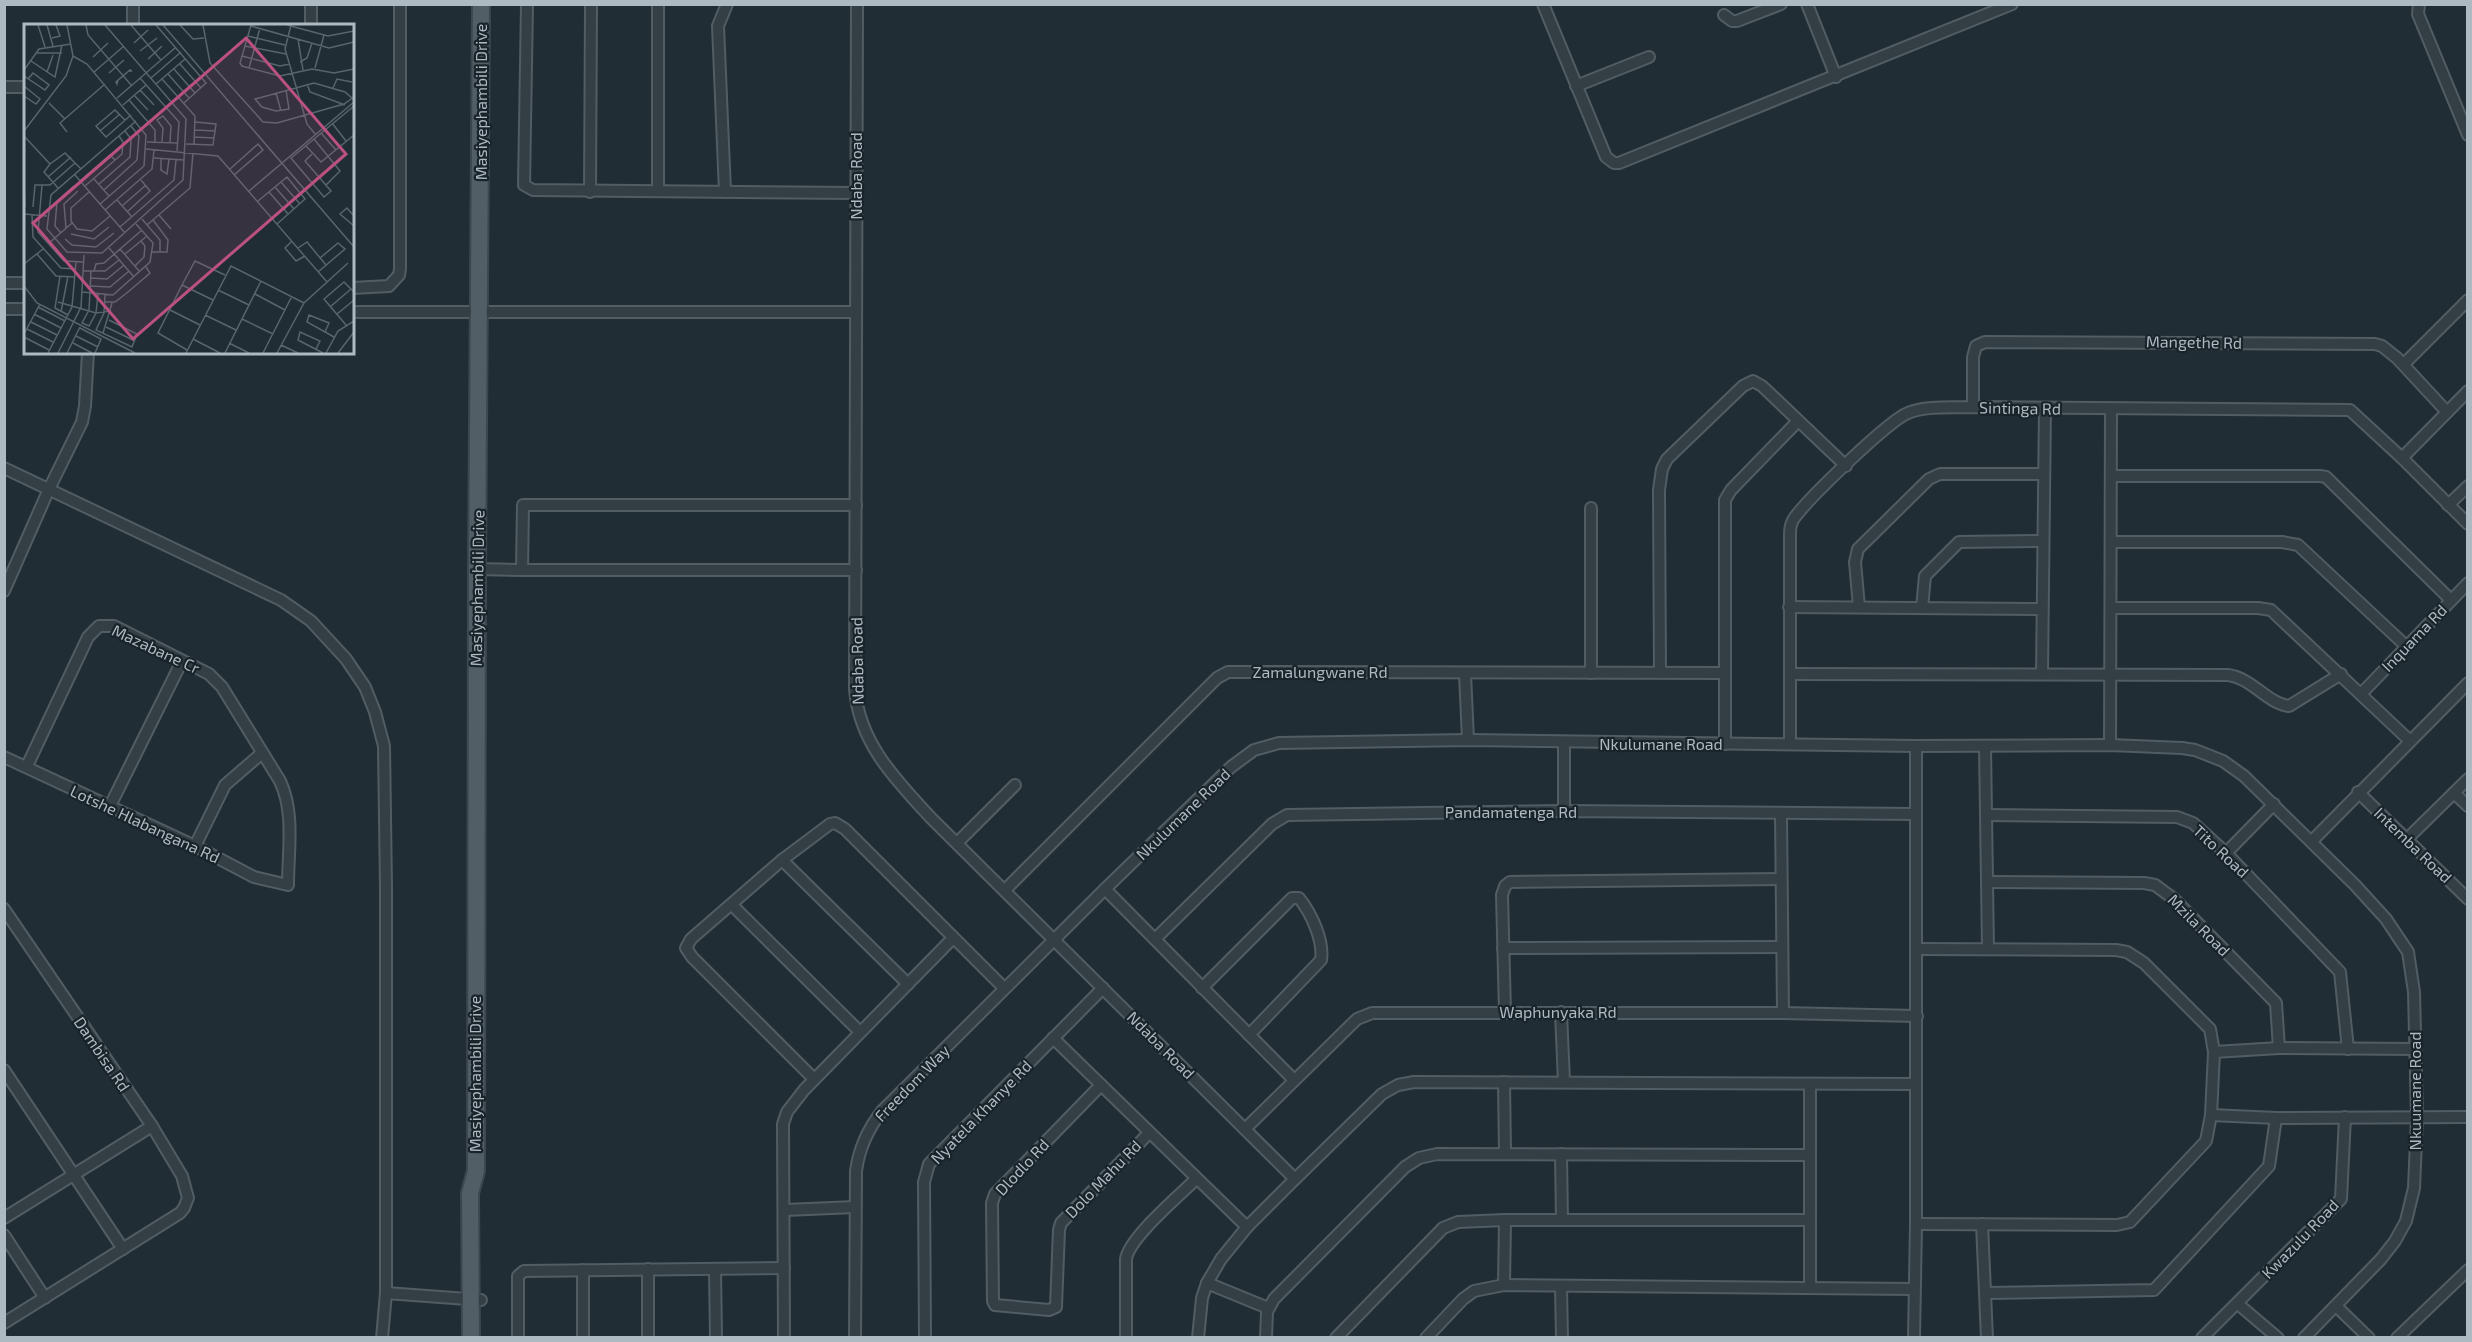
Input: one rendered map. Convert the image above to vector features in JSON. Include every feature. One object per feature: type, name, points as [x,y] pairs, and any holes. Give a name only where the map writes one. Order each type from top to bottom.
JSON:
[{"type":"main road","name":"Masiyephambili Drive","points":[[471,1338],[476,1300],[481,1193],[476,1171],[481,4]]},
{"type":"main road","name":"Masiyephambili Drive","points":[[476,1300],[481,1338]]},
{"type":"street","points":[[133,4],[133,24]]},
{"type":"street","points":[[310,4],[311,24]]},
{"type":"street","points":[[354,288],[389,286],[399,275],[400,269],[400,4]]},
{"type":"street","points":[[527,4],[524,185],[533,190],[590,192],[856,193]]},
{"type":"street","points":[[590,192],[591,4]]},
{"type":"street","points":[[658,4],[658,191]]},
{"type":"street","points":[[725,192],[718,26],[727,4]]},
{"type":"street","name":"Ndaba Road","points":[[857,4],[855,689],[863,727],[890,772],[957,843],[1295,1179]]},
{"type":"street","points":[[1543,4],[1606,157],[1614,163],[1619,163],[1836,77],[2012,4]]},
{"type":"street","points":[[1724,15],[1732,21],[1737,21],[1781,4]]},
{"type":"street","points":[[1807,4],[1836,77]]},
{"type":"street","points":[[2419,4],[2418,14],[2468,135]]},
{"type":"street","points":[[1576,86],[1649,57]]},
{"type":"street","points":[[4,87],[24,87]]},
{"type":"street","points":[[4,283],[24,283]]},
{"type":"street","points":[[2404,364],[2462,313],[2468,300]]},
{"type":"street","points":[[4,309],[24,309]]},
{"type":"street","points":[[354,312],[856,312]]},
{"type":"street","name":"Mangethe Rd","points":[[1973,407],[1972,357],[1977,346],[1985,342],[2375,344],[2386,349],[2404,364],[2447,412]]},
{"type":"street","points":[[4,591],[49,489],[82,422],[87,392],[88,354]]},
{"type":"street","points":[[1660,672],[1658,498],[1660,475],[1664,463],[1671,454],[1748,382],[1752,381],[1762,386],[1846,466]]},
{"type":"street","points":[[2402,458],[2468,391]]},
{"type":"street","name":"Sintinga Rd","points":[[1790,744],[1789,607],[1792,521],[1846,466],[1892,424],[1908,413],[1919,410],[1973,407],[2350,410],[2468,524]]},
{"type":"street","points":[[2042,674],[2044,408]]},
{"type":"street","points":[[2110,745],[2111,409]]},
{"type":"street","points":[[1725,744],[1725,500],[1731,490],[1798,421]]},
{"type":"street","points":[[4,468],[294,608],[310,621],[346,659],[365,687],[381,730],[384,757],[386,1293],[382,1338]]},
{"type":"street","points":[[1859,607],[1855,562],[1858,549],[1929,479],[1940,474],[2044,474]]},
{"type":"street","points":[[2112,476],[2326,477],[2451,600]]},
{"type":"street","points":[[2448,505],[2468,486]]},
{"type":"street","points":[[522,570],[523,505],[856,506]]},
{"type":"street","points":[[1591,673],[1592,508]]},
{"type":"street","points":[[1922,608],[1925,576],[1959,542],[2042,541]]},
{"type":"street","points":[[2112,542],[2282,542],[2298,545],[2406,646]]},
{"type":"street","points":[[477,569],[856,570]]},
{"type":"street","name":"Inquama Rd","points":[[2361,694],[2468,583]]},
{"type":"street","points":[[1789,607],[2042,609]]},
{"type":"street","points":[[2112,609],[2265,608],[2278,615],[2409,740]]},
{"type":"street","name":"Mazabane Cr","points":[[27,766],[93,630],[99,626],[114,626],[215,679],[286,794],[289,819],[288,885]]},
{"type":"street","points":[[109,808],[182,661]]},
{"type":"street","name":"Zamalungwane Rd","points":[[1005,890],[1222,674],[1236,672],[1724,673]]},
{"type":"street","points":[[1466,673],[1468,740]]},
{"type":"street","points":[[1790,674],[2236,676],[2250,682],[2279,703],[2289,706],[2341,674]]},
{"type":"street","points":[[2312,841],[2409,740],[2468,683]]},
{"type":"street","name":"Nkulumane Road","points":[[1054,939],[1230,767],[1243,757],[1266,746],[1279,743],[1468,740],[1916,746],[2110,745],[2182,748],[2210,755],[2233,767],[2312,841]]},
{"type":"street","points":[[1564,743],[1564,811]]},
{"type":"street","points":[[1914,1338],[1917,1016],[1916,746]]},
{"type":"street","points":[[1985,746],[1988,949]]},
{"type":"street","points":[[195,846],[225,785],[262,753]]},
{"type":"street","name":"Lotshe Hlabangana Rd","points":[[4,757],[27,766],[109,808],[195,846],[254,877],[288,885]]},
{"type":"street","points":[[2407,839],[2468,779]]},
{"type":"street","points":[[957,843],[1015,785]]},
{"type":"street","name":"Intemba Road","points":[[2358,792],[2468,899]]},
{"type":"street","points":[[2454,793],[2468,806]]},
{"type":"street","points":[[2226,853],[2274,804]]},
{"type":"street","name":"Pandamatenga Rd","points":[[1155,939],[1272,824],[1287,815],[1564,811],[1916,814]]},
{"type":"street","points":[[1781,814],[1783,1013]]},
{"type":"street","name":"Tito Road","points":[[1987,815],[2176,817],[2193,823],[2226,853],[2340,972],[2348,1049]]},
{"type":"street","points":[[814,1079],[688,952],[687,943],[782,860],[826,827],[835,823],[840,825],[1004,988]]},
{"type":"street","name":"Nkuumane Road","points":[[2304,1338],[2381,1259],[2395,1241],[2406,1221],[2414,1188],[2416,1117],[2414,992],[2408,952],[2386,919],[2312,841]]},
{"type":"street","points":[[782,860],[908,984]]},
{"type":"street","points":[[1505,1012],[1502,895],[1505,886],[1516,881],[1780,879]]},
{"type":"street","name":"Mzila Road","points":[[1988,882],[2144,883],[2155,885],[2174,899],[2276,1003],[2279,1048]]},
{"type":"street","points":[[1105,888],[1294,1080]]},
{"type":"street","points":[[1202,988],[1292,898],[1299,898],[1315,930],[1321,950],[1321,960],[1249,1035]]},
{"type":"street","points":[[732,905],[860,1032]]},
{"type":"street","name":"Dambisa Rd","points":[[4,909],[152,1126],[182,1176],[187,1203],[180,1213],[123,1249]]},
{"type":"street","points":[[784,1338],[784,1118],[790,1106],[814,1079],[953,939]]},
{"type":"street","name":"Freedom Way","points":[[855,1338],[855,1207],[858,1157],[874,1121],[1054,939]]},
{"type":"street","points":[[1503,948],[1782,946]]},
{"type":"street","points":[[1916,1224],[2117,1225],[2130,1222],[2206,1141],[2211,1115],[2214,1052],[2210,1029],[2144,963],[2127,952],[2116,950],[1917,949]]},
{"type":"street","name":"Nyatela Khanye Rd","points":[[925,1338],[926,1172],[934,1158],[1103,988]]},
{"type":"street","points":[[1561,1012],[1564,1082]]},
{"type":"street","name":"Waphunyaka Rd","points":[[1245,1129],[1357,1019],[1366,1014],[1561,1012],[1917,1016]]},
{"type":"street","points":[[1053,1038],[1247,1227]]},
{"type":"street","points":[[2214,1052],[2279,1048],[2415,1049]]},
{"type":"street","points":[[4,1070],[123,1249],[4,1323]]},
{"type":"street","points":[[1198,1338],[1200,1309],[1207,1283],[1221,1259],[1247,1227],[1295,1179],[1383,1094],[1398,1085],[1414,1082],[1916,1084]]},
{"type":"street","points":[[1504,1082],[1505,1153]]},
{"type":"street","points":[[1810,1084],[1810,1287]]},
{"type":"street","name":"Dlodlo Rd","points":[[994,1305],[992,1203],[995,1194],[1101,1085]]},
{"type":"street","points":[[2211,1115],[2276,1118],[2468,1117]]},
{"type":"street","name":"Kwazulu Road","points":[[2202,1338],[2341,1199],[2345,1117]]},
{"type":"street","points":[[1986,1293],[2154,1290],[2270,1166],[2276,1118]]},
{"type":"street","points":[[4,1218],[152,1126]]},
{"type":"street","name":"Dolo Mahu Rd","points":[[994,1305],[1049,1310],[1056,1307],[1061,1223],[1149,1132]]},
{"type":"street","points":[[1266,1338],[1268,1308],[1411,1163],[1437,1154],[1810,1155]]},
{"type":"street","points":[[1560,1154],[1562,1220]]},
{"type":"street","points":[[1126,1338],[1128,1250],[1139,1235],[1196,1179]]},
{"type":"street","points":[[785,1209],[855,1207]]},
{"type":"street","points":[[1504,1285],[1505,1220]]},
{"type":"street","points":[[1336,1338],[1447,1225],[1458,1222],[1810,1220]]},
{"type":"street","points":[[1982,1224],[1987,1338]]},
{"type":"street","points":[[4,1235],[45,1298]]},
{"type":"street","points":[[518,1338],[519,1274],[525,1271],[784,1268]]},
{"type":"street","points":[[648,1269],[648,1338]]},
{"type":"street","points":[[715,1269],[716,1338]]},
{"type":"street","points":[[583,1338],[584,1270]]},
{"type":"street","points":[[2397,1338],[2468,1270]]},
{"type":"street","points":[[1207,1283],[1268,1308]]},
{"type":"street","points":[[1426,1338],[1474,1291],[1504,1285],[1914,1289]]},
{"type":"street","points":[[1561,1287],[1563,1338]]},
{"type":"street","points":[[386,1293],[476,1300]]},
{"type":"street","points":[[2238,1304],[2278,1338]]},
{"type":"street","points":[[2336,1306],[2369,1338]]}]
